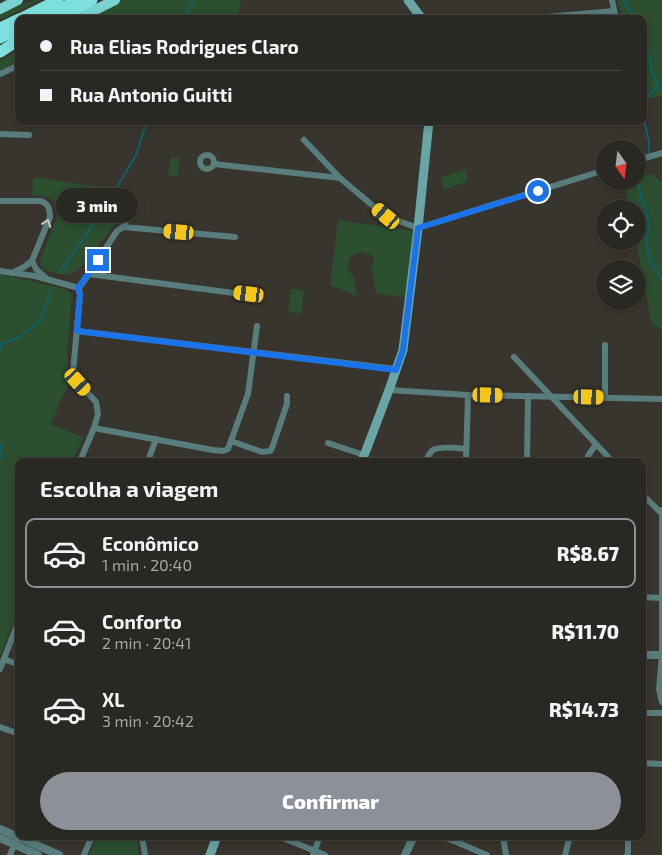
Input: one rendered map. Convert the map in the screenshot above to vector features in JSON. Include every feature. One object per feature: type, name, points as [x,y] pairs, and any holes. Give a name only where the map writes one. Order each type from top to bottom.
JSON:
[{"type":"highway","points":[[0,9],[18,0]]},
{"type":"highway","points":[[27,15],[58,0]]},
{"type":"highway","points":[[47,15],[78,0]]},
{"type":"highway","points":[[65,15],[92,0]]},
{"type":"highway","points":[[85,15],[115,0]]},
{"type":"highway","points":[[0,28],[15,21]]},
{"type":"highway","points":[[0,38],[15,31]]},
{"type":"highway","points":[[0,54],[15,43]]},
{"type":"highway","points":[[0,54],[15,48]]},
{"type":"main road","points":[[408,0],[419,15]]},
{"type":"main road","points":[[363,458],[403,350],[429,125]]},
{"type":"main road","points":[[210,855],[216,840]]},
{"type":"street","points":[[612,0],[615,15]]},
{"type":"street","points":[[570,15],[614,11]]},
{"type":"street","points":[[0,74],[15,67]]},
{"type":"street","points":[[0,134],[29,135]]},
{"type":"street","points":[[304,140],[340,178],[386,216],[418,228],[596,173]]},
{"type":"street","points":[[646,158],[662,153]]},
{"type":"street","points":[[214,164],[340,178]]},
{"type":"street","points":[[78,288],[116,231],[123,227],[126,222],[129,199]]},
{"type":"street","points":[[0,202],[42,201],[49,206],[50,211],[50,217],[32,261],[12,273]]},
{"type":"street","points":[[123,227],[235,237]]},
{"type":"street","points":[[32,261],[36,269],[48,280]]},
{"type":"street","points":[[0,270],[78,288]]},
{"type":"street","points":[[89,274],[249,294]]},
{"type":"street","points":[[78,288],[80,295],[73,372],[78,382],[96,402],[98,414],[81,458]]},
{"type":"street","points":[[94,428],[213,450],[223,451],[228,449],[248,394],[256,326]]},
{"type":"street","points":[[77,331],[396,370]]},
{"type":"street","points":[[605,345],[605,398]]},
{"type":"street","points":[[514,357],[609,458]]},
{"type":"street","points":[[389,390],[468,395],[662,398]]},
{"type":"street","points":[[466,458],[468,395]]},
{"type":"street","points":[[231,441],[262,452],[270,451],[287,404],[287,396]]},
{"type":"street","points":[[527,458],[528,396]]},
{"type":"street","points":[[149,458],[156,439]]},
{"type":"street","points":[[328,443],[363,458]]},
{"type":"street","points":[[588,458],[596,444]]},
{"type":"street","points":[[427,458],[429,454],[439,448],[466,449]]},
{"type":"street","points":[[646,498],[662,514]]},
{"type":"street","points":[[662,510],[662,655],[659,689],[662,702]]},
{"type":"street","points":[[646,598],[662,598]]},
{"type":"street","points":[[0,669],[15,630]]},
{"type":"street","points":[[646,655],[662,655]]},
{"type":"street","points":[[4,659],[15,663]]},
{"type":"street","points":[[646,713],[662,713]]},
{"type":"street","points":[[0,727],[15,733]]},
{"type":"street","points":[[646,763],[662,764]]},
{"type":"street","points":[[0,830],[15,838]]},
{"type":"street","points":[[0,838],[15,839]]},
{"type":"street","points":[[10,855],[17,840]]},
{"type":"street","points":[[18,840],[38,855]]},
{"type":"street","points":[[20,840],[59,855]]},
{"type":"street","points":[[84,855],[90,840]]},
{"type":"street","points":[[143,840],[145,855]]},
{"type":"street","points":[[286,840],[314,853],[325,855]]},
{"type":"street","points":[[314,853],[319,840]]},
{"type":"street","points":[[405,855],[412,840]]},
{"type":"street","points":[[451,840],[487,855]]},
{"type":"street","points":[[503,840],[504,855]]},
{"type":"street","points":[[565,855],[569,840]]},
{"type":"street","points":[[627,855],[628,840]]},
{"type":"green space","points":[[35,0],[42,0],[0,20],[0,13]]},
{"type":"green space","points":[[122,0],[241,0],[238,15],[94,15]]},
{"type":"green space","points":[[618,0],[662,0],[662,96],[647,98],[647,15],[621,15]]},
{"type":"green space","points":[[15,53],[15,63],[0,70],[0,60]]},
{"type":"green space","points":[[171,157],[180,159],[178,176],[168,175]]},
{"type":"green space","points":[[465,169],[468,181],[444,190],[441,178]]},
{"type":"green space","points":[[646,174],[652,174],[662,182],[662,329],[652,325],[646,294],[646,260],[640,260],[638,250],[646,250],[646,200],[628,200],[626,190],[646,190]]},
{"type":"green space","points":[[33,177],[127,191],[125,208],[116,223],[74,273],[65,275],[43,269],[41,266],[41,258],[57,217],[57,211],[51,199],[32,195]]},
{"type":"green space","points":[[338,220],[414,231],[406,298],[376,293],[372,270],[374,256],[361,252],[351,256],[347,267],[354,278],[357,296],[330,285]]},
{"type":"green space","points":[[0,274],[61,288],[72,295],[67,352],[69,384],[51,424],[83,437],[74,458],[15,458],[15,617],[0,657]]},
{"type":"green space","points":[[291,289],[304,290],[301,314],[288,312]]},
{"type":"green space","points":[[95,840],[137,840],[139,855],[89,855]]},
{"type":"waterway","points":[[187,15],[193,0]]},
{"type":"waterway","points":[[623,0],[631,15]]},
{"type":"waterway","points":[[647,52],[651,61],[651,70],[658,86],[647,98]]},
{"type":"waterway","points":[[60,272],[104,209],[136,155],[146,125]]},
{"type":"waterway","points":[[645,125],[649,142],[649,153]]},
{"type":"waterway","points":[[640,190],[649,225],[647,251],[653,266],[662,279]]},
{"type":"waterway","points":[[0,349],[1,344],[20,337],[40,321],[51,291]]},
{"type":"waterway","points":[[0,444],[2,456],[0,458]]},
{"type":"route","points":[[98,260],[78,288],[80,295],[77,331],[396,370],[403,350],[418,228],[538,191]]}]
